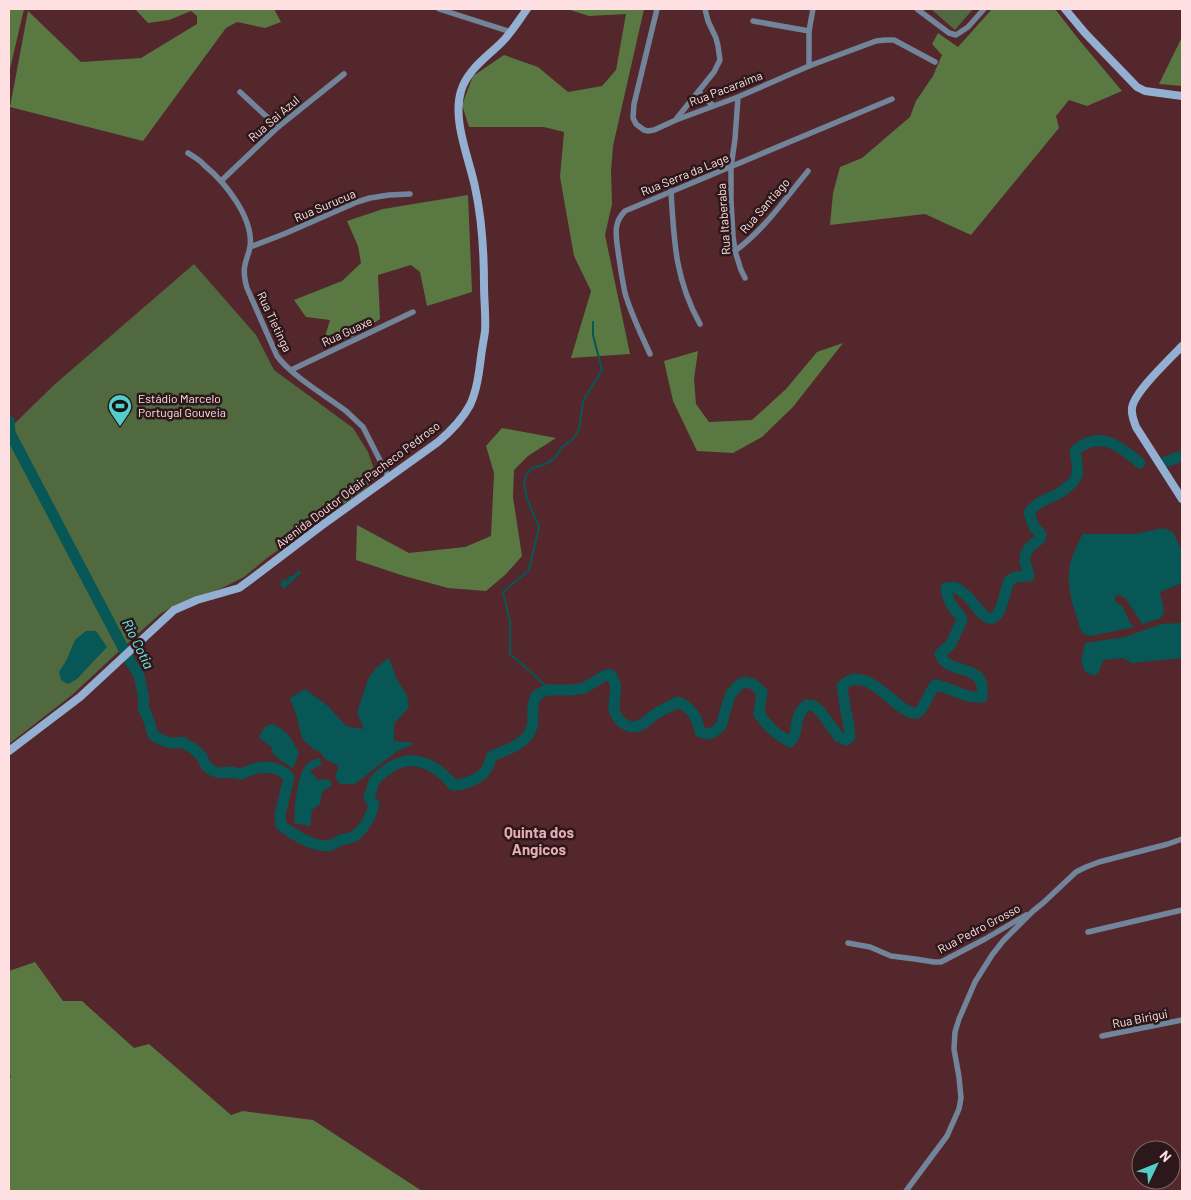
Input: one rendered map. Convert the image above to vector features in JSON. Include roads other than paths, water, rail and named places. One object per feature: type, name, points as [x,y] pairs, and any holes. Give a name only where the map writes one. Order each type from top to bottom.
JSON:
[{"type":"main road","name":"Avenida Doutor Odair Pacheco Pedroso","points":[[9,752],[80,697],[174,610],[197,600],[239,588],[438,442],[454,427],[470,403],[475,390],[485,330],[484,252],[480,209],[459,117],[461,90],[469,74],[511,32],[527,9]]},
{"type":"main road","points":[[1065,9],[1085,33],[1137,87],[1145,91],[1182,96]]},
{"type":"main road","points":[[1182,346],[1134,400],[1132,407],[1132,416],[1141,436],[1182,499]]},
{"type":"street","points":[[439,9],[511,32]]},
{"type":"street","name":"Rua Pacaraima","points":[[657,9],[634,104],[633,118],[636,124],[648,131],[876,41],[894,40],[935,62]]},
{"type":"street","points":[[676,120],[714,72],[720,60],[716,38],[705,9]]},
{"type":"street","points":[[809,66],[809,31],[814,9]]},
{"type":"street","points":[[917,9],[949,33],[956,35],[968,27],[984,9]]},
{"type":"street","points":[[753,21],[809,31]]},
{"type":"street","name":"Rua Sai Azul","points":[[221,181],[278,127],[344,74]]},
{"type":"street","points":[[699,91],[704,99],[713,106]]},
{"type":"street","points":[[240,92],[278,127]]},
{"type":"street","name":"Rua Itaberaba","points":[[738,97],[731,167],[731,201],[735,251],[745,278]]},
{"type":"street","name":"Rua Serra da Lage","points":[[650,354],[626,294],[620,270],[616,228],[620,216],[625,211],[671,191],[892,99]]},
{"type":"street","name":"Rua Tietinga","points":[[188,153],[204,164],[221,181],[236,200],[246,218],[249,228],[250,247],[245,266],[247,288],[277,356],[291,370],[354,418],[367,434],[389,478]]},
{"type":"street","name":"Rua Santiago","points":[[735,251],[757,233],[808,171]]},
{"type":"street","points":[[671,191],[674,245],[678,267],[687,298],[700,324]]},
{"type":"street","name":"Rua Surucua","points":[[250,247],[357,202],[389,195],[410,194]]},
{"type":"street","name":"Rua Guaxe","points":[[291,370],[413,312]]},
{"type":"street","points":[[906,1191],[947,1136],[959,1109],[961,1098],[954,1049],[955,1032],[975,982],[992,955],[1033,911],[1076,872],[1099,862],[1182,839]]},
{"type":"street","points":[[1088,932],[1182,910]]},
{"type":"street","name":"Rua Pedro Grosso","points":[[848,943],[870,947],[891,956],[941,962],[1033,911]]},
{"type":"street","name":"Rua Birigui","points":[[1102,1036],[1182,1020]]},
{"type":"water","points":[[1164,528],[1173,532],[1182,551],[1182,583],[1160,592],[1164,611],[1161,618],[1142,624],[1126,599],[1120,595],[1115,596],[1115,601],[1123,607],[1134,627],[1091,636],[1083,634],[1079,626],[1069,584],[1071,560],[1082,534],[1135,534]]},
{"type":"water","points":[[299,570],[301,573],[284,589],[280,584],[284,579],[288,581],[287,577],[293,576]]},
{"type":"water","points":[[1182,623],[1182,658],[1132,663],[1123,658],[1103,660],[1099,672],[1094,676],[1085,672],[1081,661],[1085,643],[1125,637],[1161,624]]},
{"type":"water","points":[[86,631],[96,631],[107,647],[77,679],[68,684],[61,680],[59,672],[75,640]]},
{"type":"water","points":[[389,658],[397,680],[407,695],[409,707],[394,724],[394,741],[415,743],[396,752],[355,784],[340,784],[335,777],[339,766],[325,759],[320,752],[313,749],[302,738],[290,698],[305,689],[328,706],[346,726],[364,729],[357,713],[368,679],[377,667]]},
{"type":"water","points":[[272,724],[289,735],[299,753],[293,768],[273,754],[272,748],[259,737],[265,726]]},
{"type":"water","points":[[319,758],[322,764],[310,771],[318,780],[329,779],[332,785],[322,792],[320,804],[312,810],[310,826],[294,823],[297,791],[301,775],[308,763]]},
{"type":"waterway","points":[[551,690],[510,654],[510,622],[503,592],[529,570],[539,527],[527,499],[524,483],[527,474],[532,468],[554,459],[561,448],[572,440],[579,430],[583,401],[602,370],[593,335],[593,322]]},
{"type":"waterway","name":"Rio Cotia","points":[[9,421],[10,433],[139,675],[144,700],[143,707],[153,735],[167,742],[182,742],[194,749],[202,757],[206,766],[213,771],[241,774],[253,769],[266,767],[278,769],[289,777],[280,815],[281,825],[304,840],[325,846],[353,837],[362,829],[374,805],[369,797],[374,782],[394,765],[413,761],[422,762],[438,771],[453,785],[471,781],[486,770],[492,756],[516,746],[526,738],[533,725],[533,706],[536,696],[546,690],[584,688],[606,675],[611,675],[613,679],[615,711],[618,718],[625,724],[632,727],[640,726],[654,715],[678,702],[687,707],[693,714],[700,732],[708,734],[721,726],[730,695],[739,685],[745,682],[753,684],[762,692],[759,714],[773,730],[790,742],[795,733],[799,715],[807,705],[814,706],[820,711],[839,737],[846,740],[850,737],[842,686],[852,680],[863,680],[874,685],[904,709],[912,713],[921,710],[935,685],[964,695],[982,697],[982,684],[977,677],[972,673],[948,664],[940,654],[950,645],[962,621],[950,603],[946,588],[954,587],[958,589],[970,599],[983,615],[991,618],[995,617],[1001,608],[1009,581],[1016,577],[1029,576],[1025,556],[1030,547],[1040,539],[1041,534],[1034,527],[1029,513],[1039,503],[1058,494],[1074,481],[1078,473],[1075,451],[1092,441],[1109,442],[1125,451],[1140,463]]},
{"type":"waterway","name":"Rio Cotia","points":[[1165,462],[1182,456]]},
{"type":"place","name":"Estádio Marcelo Portugal Gouveia","points":[[120,427]]},
{"type":"district","name":"Quinta dos Angicos","points":[[539,842]]}]
